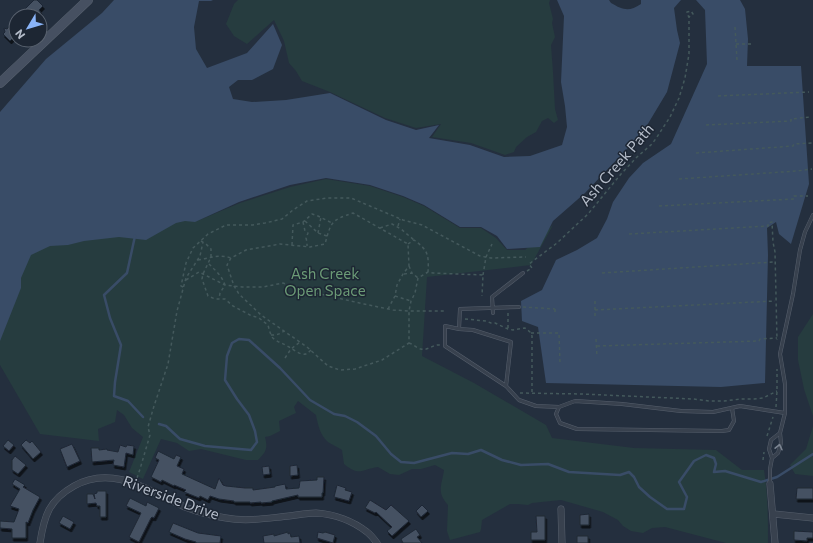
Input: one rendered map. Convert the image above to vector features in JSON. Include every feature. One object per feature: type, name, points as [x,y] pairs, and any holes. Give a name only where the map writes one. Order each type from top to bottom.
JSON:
[{"type":"street","points":[[0,83],[88,0]]},
{"type":"street","name":"Riverside Drive","points":[[40,543],[44,519],[54,502],[62,493],[79,483],[100,477],[118,478],[194,510],[228,519],[256,520],[315,513],[333,516],[348,521],[362,529],[377,543]]},
{"type":"street","points":[[770,483],[774,514],[775,543]]},
{"type":"street","points":[[562,509],[562,543]]},
{"type":"street","points":[[774,514],[813,518]]},
{"type":"lane","points":[[772,458],[778,453],[781,443],[780,433],[784,413],[785,384],[780,354],[793,294],[800,250],[805,232],[813,215]]},
{"type":"lane","points":[[493,313],[492,297],[523,273]]},
{"type":"lane","points":[[459,329],[460,309],[519,307]]},
{"type":"lane","points":[[506,386],[511,342],[473,330],[445,326],[445,346],[506,386],[519,400],[536,406],[559,407],[575,401],[622,404],[681,411],[713,412],[740,406],[784,413]]},
{"type":"lane","points":[[559,407],[556,414],[560,423],[577,429],[722,431],[730,430],[734,421],[732,408]]},
{"type":"lane","points":[[770,483],[772,458],[769,450],[771,440],[780,433]]},
{"type":"path","name":"Ash Creek Path","points":[[523,273],[532,268],[529,264],[557,244],[588,214],[637,157],[652,144],[670,117],[679,98],[685,78],[689,54],[689,17]]},
{"type":"path","points":[[735,27],[737,60]]},
{"type":"path","points":[[736,44],[751,44]]},
{"type":"path","points":[[718,96],[809,92]]},
{"type":"path","points":[[706,125],[791,120],[810,117]]},
{"type":"path","points":[[696,153],[793,146],[794,144],[812,143]]},
{"type":"path","points":[[679,179],[812,169]]},
{"type":"path","points":[[658,206],[808,196]]},
{"type":"path","points":[[184,287],[181,286],[186,263],[193,248],[208,234],[226,225],[265,224],[282,219],[307,201],[327,198],[351,198],[400,219],[422,225],[480,256],[492,258],[526,258]]},
{"type":"path","points":[[408,244],[353,213],[340,217],[332,223],[325,244],[318,246],[280,244],[246,250],[231,258],[227,265],[234,286],[239,294],[261,315],[311,350],[328,366],[340,370],[355,369],[382,360],[409,343]]},
{"type":"path","points":[[292,245],[292,225],[304,221],[312,214],[332,223]]},
{"type":"path","points":[[318,233],[321,217]]},
{"type":"path","points":[[398,227],[400,219]]},
{"type":"path","points":[[304,221],[318,233],[327,236]]},
{"type":"path","points":[[304,221],[305,231],[308,233],[306,238],[307,246]]},
{"type":"path","points":[[630,234],[768,226],[768,223],[772,222],[777,344]]},
{"type":"path","points":[[380,228],[392,224],[422,246],[427,255],[428,272]]},
{"type":"path","points":[[408,244],[414,240]]},
{"type":"path","points":[[200,241],[211,249],[211,257],[202,279],[208,296],[215,299],[225,299],[233,306],[250,315],[260,318],[268,325],[273,338],[281,344],[303,355],[311,350]]},
{"type":"path","points":[[134,484],[150,435],[148,426],[168,364],[177,311],[186,278],[200,256],[203,242]]},
{"type":"path","points":[[408,244],[409,266],[412,273],[418,278]]},
{"type":"path","points":[[482,296],[486,257],[492,244]]},
{"type":"path","points":[[198,260],[226,256],[231,258]]},
{"type":"path","points":[[602,273],[774,262]]},
{"type":"path","points":[[209,263],[221,276],[225,285]]},
{"type":"path","points":[[388,309],[395,296],[397,285],[402,274],[409,266]]},
{"type":"path","points":[[186,280],[199,272],[225,285],[263,287],[283,283],[307,291],[388,309],[409,311],[445,311]]},
{"type":"path","points":[[409,343],[409,311],[418,278],[428,272],[483,275]]},
{"type":"path","points":[[402,274],[412,273]]},
{"type":"path","points":[[219,299],[220,293],[225,285]]},
{"type":"path","points":[[395,296],[411,301]]},
{"type":"path","points":[[595,301],[596,319]]},
{"type":"path","points":[[596,310],[775,301]]},
{"type":"path","points":[[519,307],[555,307],[555,312]]},
{"type":"path","points":[[508,312],[508,329]]},
{"type":"path","points":[[267,324],[273,323]]},
{"type":"path","points":[[271,335],[280,334],[284,331]]},
{"type":"path","points":[[530,333],[559,333],[560,363]]},
{"type":"path","points":[[597,346],[759,341],[760,338],[777,338]]},
{"type":"path","points":[[596,339],[597,357]]},
{"type":"path","points":[[285,358],[291,349],[300,342]]},
{"type":"path","points":[[409,343],[420,350],[437,344],[445,346]]},
{"type":"path","points":[[766,438],[775,412],[777,391],[776,368]]},
{"type":"path","points":[[512,392],[590,394],[724,402],[741,399],[764,398],[777,391]]},
{"type":"path","points":[[763,460],[765,448]]},
{"type":"green space","points":[[238,0],[550,0],[549,3],[555,37],[551,45],[555,109],[558,120],[554,123],[548,118],[542,121],[536,132],[527,137],[516,147],[514,152],[505,155],[471,143],[432,137],[441,124],[416,128],[385,118],[330,92],[302,81],[289,63],[284,41],[274,20],[247,44],[234,36],[226,24],[234,4]]},
{"type":"green space","name":"Ash Creek Open Space","points":[[326,179],[370,186],[403,197],[424,206],[460,228],[481,228],[496,238],[507,250],[525,250],[553,225],[531,265],[427,277],[422,356],[474,383],[546,425],[552,438],[634,448],[716,450],[742,470],[764,470],[768,515],[768,543],[726,543],[665,527],[652,528],[643,533],[631,531],[623,526],[618,520],[603,512],[561,500],[532,503],[528,505],[510,504],[482,520],[480,532],[450,540],[447,531],[448,505],[441,492],[444,470],[435,465],[421,469],[412,469],[399,475],[390,474],[378,467],[361,471],[349,468],[344,464],[342,450],[328,442],[321,433],[316,415],[298,401],[294,407],[296,413],[279,421],[280,431],[265,437],[266,450],[258,460],[246,460],[201,449],[189,451],[177,443],[161,439],[143,479],[129,472],[143,437],[132,428],[124,415],[117,410],[115,422],[98,429],[99,441],[40,434],[0,365],[0,316],[30,250],[47,242],[195,217],[197,221],[240,203],[290,187]]},
{"type":"green space","points":[[813,314],[813,416],[804,389],[798,360],[798,337]]},
{"type":"green space","points":[[813,426],[813,476],[795,474],[790,465],[806,449]]},
{"type":"water","points":[[114,0],[213,0],[199,1],[194,27],[196,49],[207,68],[247,53],[273,24],[282,45],[273,69],[252,80],[238,80],[229,87],[233,99],[252,102],[286,100],[330,93],[386,120],[416,130],[439,125],[429,138],[470,145],[504,157],[530,156],[562,145],[567,127],[561,82],[564,16],[557,0],[609,0],[611,3],[623,9],[629,9],[641,4],[641,0],[681,0],[674,8],[680,43],[667,92],[643,132],[585,193],[553,221],[540,247],[507,249],[497,236],[481,227],[460,227],[424,205],[403,196],[370,185],[326,178],[290,185],[239,202],[195,222],[185,221],[176,223],[146,240],[119,237],[84,241],[68,245],[50,246],[31,255],[21,278],[21,288],[0,341],[0,112],[46,59],[102,13]]},
{"type":"water","points":[[696,0],[740,0],[745,9],[748,39],[747,66],[801,66],[809,184],[791,244],[779,234],[776,222],[767,228],[768,255],[765,383],[721,387],[546,383],[538,327],[522,321],[521,301],[542,290],[556,260],[597,238],[607,219],[613,202],[629,178],[643,163],[671,144],[707,64],[705,10]]},
{"type":"building","points":[[34,0],[37,0],[43,6],[41,8],[26,8]]},
{"type":"building","points":[[4,28],[8,28],[8,39],[3,34],[5,32]]},
{"type":"building","points":[[8,440],[14,445],[9,451],[3,446]]},
{"type":"building","points":[[26,440],[30,443],[32,441],[41,452],[33,459],[21,445]]},
{"type":"building","points":[[72,444],[80,461],[67,467],[60,449]]},
{"type":"building","points":[[120,445],[126,447],[127,445],[134,446],[133,455],[126,453],[124,467],[113,465],[114,460],[92,462],[91,448],[99,448],[99,450],[107,449],[118,452]]},
{"type":"building","points":[[158,451],[174,459],[176,455],[181,457],[177,466],[184,469],[182,474],[215,489],[219,478],[223,485],[253,488],[253,490],[285,484],[286,489],[299,488],[300,481],[317,480],[317,477],[324,477],[322,497],[298,497],[298,495],[272,502],[261,503],[234,502],[210,496],[208,500],[200,496],[199,498],[184,492],[186,490],[162,480],[161,482],[151,477],[159,460],[155,458]]},
{"type":"building","points":[[15,456],[26,465],[18,474],[12,470],[12,460]]},
{"type":"building","points":[[297,465],[298,475],[290,476],[290,466]]},
{"type":"building","points":[[269,466],[270,474],[263,475],[262,467]]},
{"type":"building","points":[[15,479],[25,485],[23,487],[40,497],[28,523],[26,522],[26,538],[12,538],[12,529],[0,528],[0,521],[14,522],[19,509],[10,506],[20,489],[12,484]]},
{"type":"building","points":[[337,485],[352,492],[349,501],[334,497]]},
{"type":"building","points":[[797,488],[813,488],[813,499],[796,499]]},
{"type":"building","points":[[97,491],[106,491],[106,517],[100,517],[100,506],[97,506],[96,503],[87,504],[87,494],[93,494],[95,499],[94,494],[97,493]]},
{"type":"building","points":[[130,498],[146,506],[147,502],[159,508],[154,518],[151,518],[139,542],[129,537],[141,513],[126,506]]},
{"type":"building","points":[[370,500],[386,510],[391,505],[409,521],[392,536],[387,531],[392,527],[376,512],[375,513],[365,508]]},
{"type":"building","points":[[422,505],[428,511],[421,517],[416,511]]},
{"type":"building","points":[[589,514],[589,525],[580,525],[580,515]]},
{"type":"building","points":[[63,516],[74,522],[70,529],[59,523]]},
{"type":"building","points":[[536,516],[545,516],[545,540],[531,540],[531,532],[537,532]]},
{"type":"building","points":[[173,523],[198,533],[221,536],[220,543],[196,543],[185,539],[169,532]]},
{"type":"building","points":[[416,529],[420,535],[417,537],[422,543],[403,543],[401,539]]},
{"type":"building","points":[[794,531],[813,532],[813,538],[807,538],[807,541],[794,540]]},
{"type":"building","points":[[288,532],[288,534],[290,533],[291,537],[299,536],[300,543],[264,543],[263,536],[274,534],[274,536]]},
{"type":"building","points":[[318,532],[325,532],[335,535],[333,543],[317,538]]},
{"type":"building","points":[[577,536],[588,536],[588,543],[577,543]]},
{"type":"waterway","points":[[135,236],[127,273],[104,295],[110,318],[121,345],[114,396],[128,401],[143,417]]},
{"type":"waterway","points":[[159,424],[166,426],[180,439],[205,446],[251,450],[257,442],[255,431],[249,415],[225,380],[227,356],[232,343],[239,339],[249,340],[280,368],[310,400],[334,414],[345,416],[357,422],[376,436],[391,454],[401,462],[414,463],[452,453],[468,454],[481,450],[502,460],[521,465],[548,464],[569,472],[620,475],[629,472],[634,477],[639,487],[667,509],[684,509],[687,497],[679,482],[694,461],[706,455],[714,458],[716,464],[714,472],[725,471],[761,482],[777,477],[813,454]]}]
